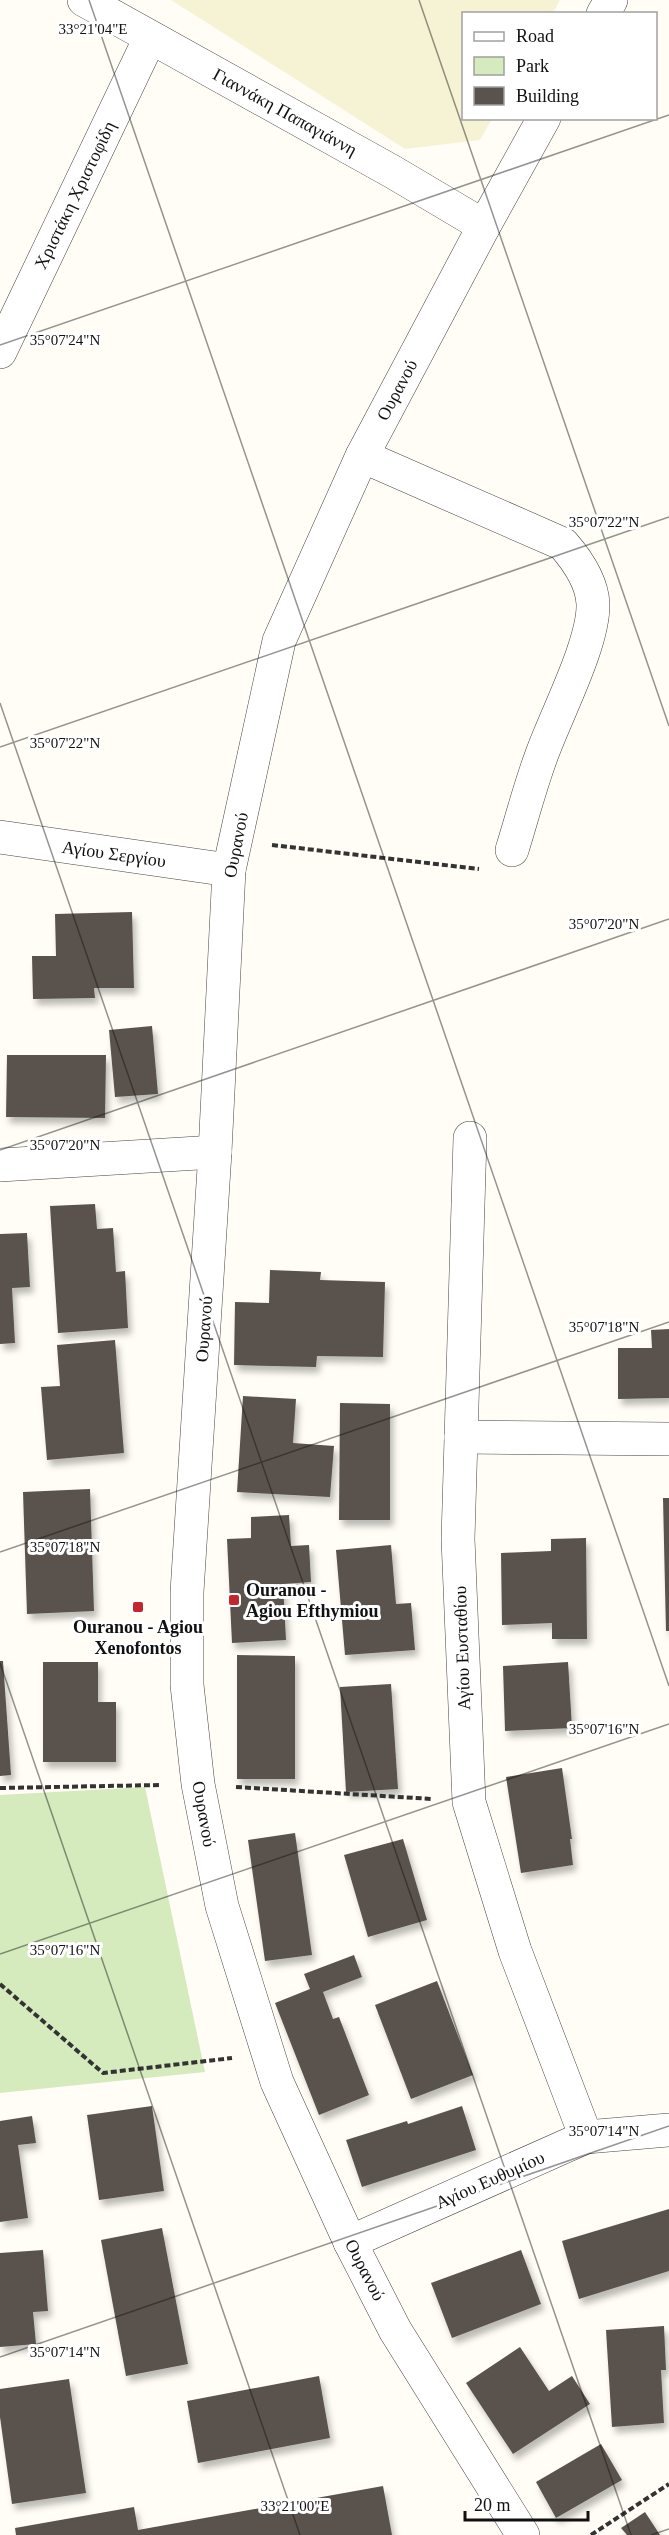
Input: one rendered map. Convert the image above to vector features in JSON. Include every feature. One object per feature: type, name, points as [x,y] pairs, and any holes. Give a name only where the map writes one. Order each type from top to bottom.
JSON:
[{"type":"street","name":"Γιαννάκη Παπαγιάννη","points":[[84,0],[393,172],[484,226]]},
{"type":"street","name":"Χριστάκη Χριστοφίδη","points":[[0,352],[8,314],[150,38]]},
{"type":"street","name":"Ουρανού","points":[[523,2535],[395,2330],[350,2242],[276,2082],[222,1906],[198,1784],[187,1685],[187,1592],[232,855],[279,641],[362,456],[543,120]]},
{"type":"street","points":[[362,456],[563,544],[586,577],[593,603],[588,637],[541,756],[512,850]]},
{"type":"street","name":"Αγίου Σεργίου","points":[[0,837],[232,855]]},
{"type":"street","name":"Αγίου Ευσταθίου","points":[[470,1138],[458,1539],[469,1802],[515,1951],[586,2137]]},
{"type":"street","points":[[0,1165],[215,1152]]},
{"type":"street","points":[[461,1437],[669,1439]]},
{"type":"street","name":"Αγίου Ευθυμίου","points":[[350,2242],[586,2137],[669,2130]]},
{"type":"path","points":[[232,855],[481,870],[512,850]]},
{"type":"path","points":[[0,1788],[198,1784],[469,1802]]},
{"type":"path","points":[[0,1984],[103,2073],[267,2054]]},
{"type":"path","points":[[591,2535],[669,2484]]},
{"type":"shaded area","points":[[171,0],[560,0],[554,12],[462,12],[462,120],[491,120],[480,140],[405,149]]},
{"type":"green space","points":[[145,1787],[205,2072],[0,2093],[0,1795]]},
{"type":"building","points":[[132,912],[134,988],[94,988],[95,998],[33,999],[32,956],[56,956],[55,914]]},
{"type":"building","points":[[152,1026],[158,1094],[115,1097],[109,1030]]},
{"type":"building","points":[[7,1055],[106,1055],[105,1118],[6,1117]]},
{"type":"building","points":[[95,1204],[97,1229],[113,1228],[116,1272],[125,1271],[128,1328],[58,1333],[50,1206]]},
{"type":"building","points":[[27,1233],[30,1287],[12,1288],[15,1343],[0,1344],[0,1234]]},
{"type":"building","points":[[270,1270],[321,1272],[320,1280],[385,1282],[383,1357],[317,1356],[316,1367],[234,1365],[235,1302],[269,1303]]},
{"type":"building","points":[[669,1329],[669,1398],[618,1399],[618,1348],[652,1348],[651,1330]]},
{"type":"building","points":[[115,1340],[124,1453],[47,1460],[41,1387],[60,1386],[57,1345]]},
{"type":"building","points":[[243,1396],[296,1399],[293,1443],[334,1446],[330,1497],[237,1492]]},
{"type":"building","points":[[340,1403],[390,1404],[390,1520],[339,1520]]},
{"type":"building","points":[[90,1489],[94,1611],[27,1614],[23,1492]]},
{"type":"building","points":[[663,1498],[669,1498],[669,1631],[666,1631]]},
{"type":"building","points":[[289,1515],[291,1546],[309,1545],[311,1582],[283,1584],[286,1640],[232,1643],[227,1539],[251,1538],[251,1517]]},
{"type":"building","points":[[586,1538],[587,1639],[552,1639],[552,1623],[502,1625],[501,1553],[551,1551],[551,1539]]},
{"type":"building","points":[[391,1545],[396,1604],[411,1603],[415,1650],[345,1655],[336,1550]]},
{"type":"building","points":[[237,1655],[295,1656],[295,1779],[237,1779]]},
{"type":"building","points":[[0,1661],[3,1661],[11,1775],[0,1776]]},
{"type":"building","points":[[43,1662],[98,1662],[98,1702],[116,1702],[116,1762],[43,1762]]},
{"type":"building","points":[[568,1662],[572,1728],[505,1731],[503,1666]]},
{"type":"building","points":[[391,1684],[398,1789],[346,1792],[340,1687]]},
{"type":"building","points":[[562,1768],[572,1839],[570,1839],[573,1865],[521,1873],[506,1777]]},
{"type":"building","points":[[295,1833],[312,1955],[265,1961],[248,1840]]},
{"type":"building","points":[[403,1839],[427,1920],[368,1937],[344,1855]]},
{"type":"building","points":[[354,1955],[362,1977],[323,1992],[333,2019],[339,2017],[369,2095],[319,2115],[275,2003],[310,1989],[304,1974]]},
{"type":"building","points":[[437,1981],[473,2075],[411,2099],[375,2005]]},
{"type":"building","points":[[152,2106],[164,2191],[99,2200],[87,2115]]},
{"type":"building","points":[[462,2106],[476,2150],[362,2187],[346,2140],[407,2121],[408,2124]]},
{"type":"building","points":[[32,2116],[36,2143],[18,2145],[28,2218],[0,2222],[0,2121]]},
{"type":"building","points":[[669,2209],[669,2271],[579,2299],[562,2241]]},
{"type":"building","points":[[162,2228],[188,2364],[126,2376],[101,2240]]},
{"type":"building","points":[[43,2250],[48,2311],[33,2312],[36,2344],[0,2347],[0,2253]]},
{"type":"building","points":[[521,2250],[541,2304],[452,2338],[431,2283]]},
{"type":"building","points":[[664,2326],[666,2370],[661,2370],[664,2423],[612,2427],[606,2330]]},
{"type":"building","points":[[520,2347],[549,2391],[572,2376],[590,2404],[513,2454],[466,2383]]},
{"type":"building","points":[[319,2376],[330,2438],[198,2463],[187,2401]]},
{"type":"building","points":[[69,2379],[86,2493],[12,2504],[0,2417],[0,2389]]},
{"type":"building","points":[[601,2444],[622,2480],[556,2518],[536,2482]]},
{"type":"building","points":[[383,2486],[392,2535],[16,2535],[15,2528],[134,2507],[138,2530]]},
{"type":"building","points":[[645,2512],[660,2535],[627,2535],[621,2528]]},
{"type":"place","name":"Ouranou - Agiou Efthymiou","points":[[234,1600]]},
{"type":"place","name":"Ouranou - Agiou Xenofontos","points":[[138,1607]]}]
